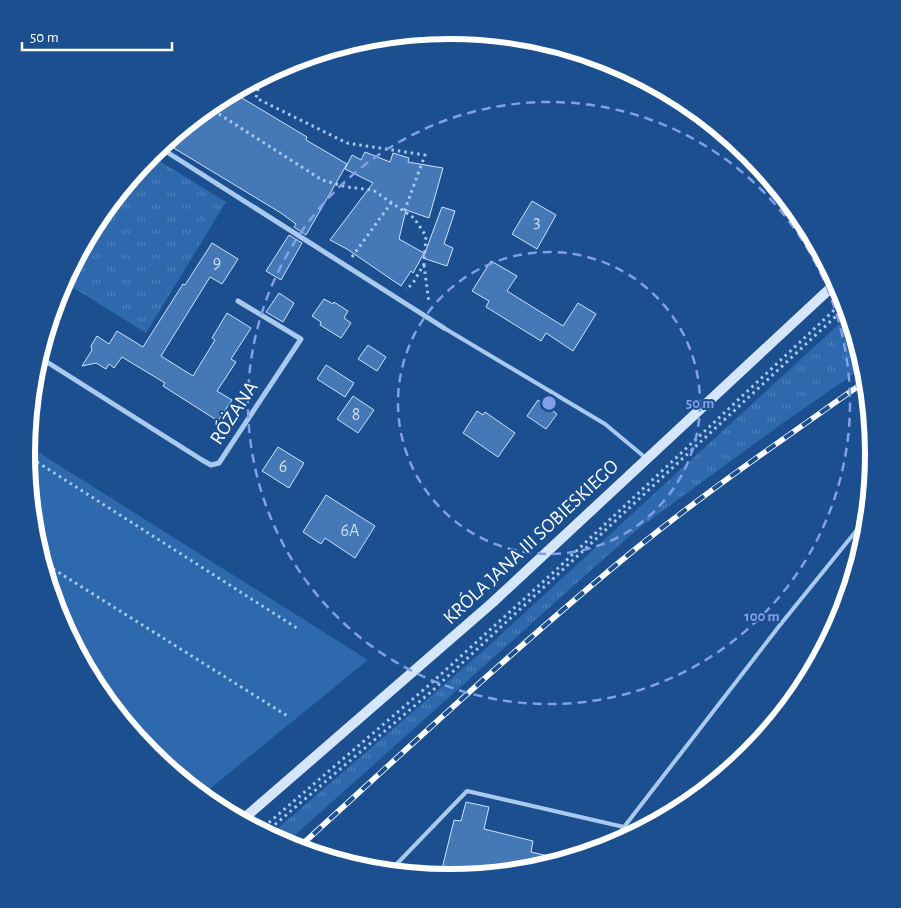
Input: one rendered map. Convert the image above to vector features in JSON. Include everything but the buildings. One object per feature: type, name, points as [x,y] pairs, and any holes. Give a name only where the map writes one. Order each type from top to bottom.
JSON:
[{"type":"main road","name":"KRÓLA JANA III SOBIESKIEGO","points":[[247,816],[434,655],[831,288]]},
{"type":"street","points":[[166,152],[444,328]]},
{"type":"street","name":"RÓŻANA","points":[[46,361],[202,460],[211,465],[219,463],[301,339],[238,300]]},
{"type":"lane","points":[[444,328],[606,424],[647,459]]},
{"type":"lane","points":[[620,834],[780,624],[859,527]]},
{"type":"lane","points":[[395,866],[467,791],[624,827]]},
{"type":"path","points":[[259,85],[256,98],[347,143],[424,155],[404,212]]},
{"type":"path","points":[[216,112],[322,180],[347,187],[374,190],[414,218],[426,236],[424,264],[431,320]]},
{"type":"path","points":[[345,266],[390,203]]},
{"type":"path","points":[[398,298],[413,283],[424,264]]},
{"type":"path","points":[[270,829],[432,691],[841,312]]},
{"type":"path","points":[[35,461],[300,630]]},
{"type":"path","points":[[51,567],[289,717]]},
{"type":"green space","points":[[157,160],[226,202],[146,333],[71,286],[105,223],[138,180]]},
{"type":"green space","points":[[844,320],[858,371],[635,531],[292,838],[275,831],[484,650]]},
{"type":"green space","points":[[35,450],[368,660],[208,791],[177,766],[138,728],[105,685],[78,638],[57,588],[49,562],[39,508]]},
{"type":"railway","points":[[304,843],[505,660],[633,551],[719,485],[860,385]]}]
